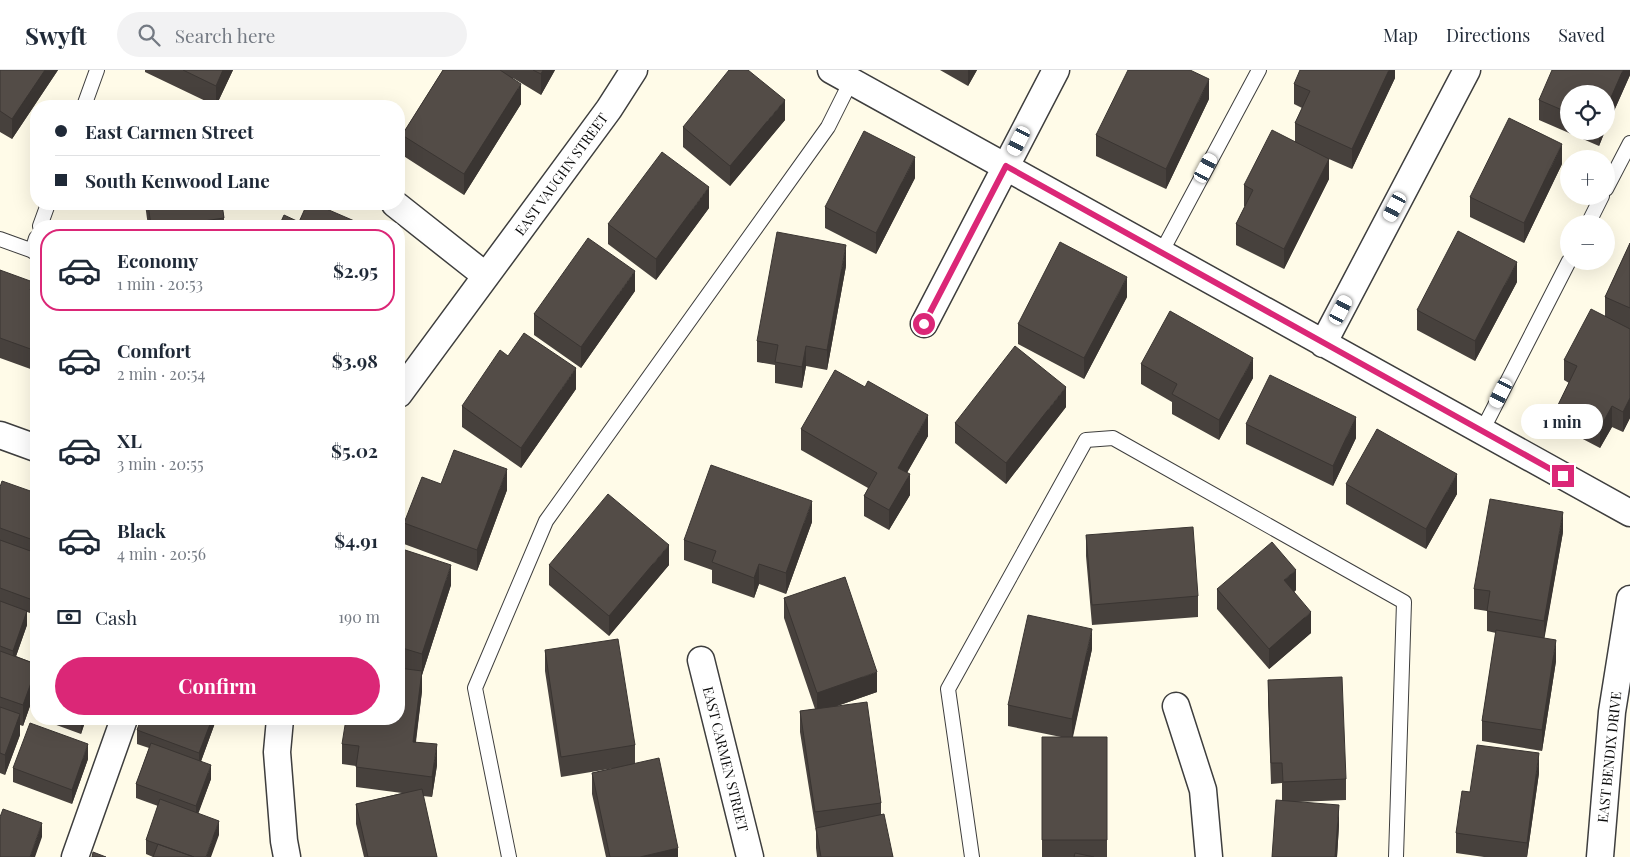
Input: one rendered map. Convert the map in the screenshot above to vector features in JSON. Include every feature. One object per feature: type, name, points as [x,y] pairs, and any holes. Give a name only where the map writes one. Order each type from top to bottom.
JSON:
[{"type":"street","name":"EAST VAUGHN STREET","points":[[405,383],[609,109],[634,70]]},
{"type":"street","points":[[924,324],[1056,70]]},
{"type":"street","points":[[1323,344],[1467,70]]},
{"type":"street","points":[[846,74],[1323,344],[1630,513]]},
{"type":"street","points":[[404,210],[486,276]]},
{"type":"street","points":[[0,435],[30,446]]},
{"type":"street","name":"EAST BENDIX DRIVE","points":[[1600,857],[1612,712],[1630,599]]},
{"type":"street","name":"EAST CARMEN STREET","points":[[701,660],[750,857]]},
{"type":"street","points":[[1176,706],[1203,790],[1209,857]]},
{"type":"street","points":[[75,857],[122,725]]},
{"type":"street","points":[[279,725],[277,752],[287,857]]},
{"type":"lane","points":[[86,100],[97,70]]},
{"type":"lane","points":[[1161,253],[1259,70]]},
{"type":"lane","points":[[509,857],[475,688],[546,520],[828,127],[846,74]]},
{"type":"lane","points":[[1615,172],[1630,143]]},
{"type":"lane","points":[[0,239],[30,246]]},
{"type":"lane","points":[[1482,431],[1564,270]]},
{"type":"lane","points":[[972,857],[948,689],[1086,440],[1113,438],[1404,602],[1396,857]]},
{"type":"building","points":[[0,70],[45,70],[12,119],[0,111]]},
{"type":"building","points":[[183,70],[223,70],[216,86]]},
{"type":"building","points":[[443,70],[500,70],[521,84],[464,174],[405,137],[405,130]]},
{"type":"building","points":[[533,70],[543,70],[541,74]]},
{"type":"building","points":[[729,70],[748,70],[785,100],[730,166],[683,127]]},
{"type":"building","points":[[1128,70],[1190,70],[1209,79],[1166,169],[1096,135]]},
{"type":"building","points":[[1300,70],[1389,70],[1352,149],[1295,123],[1310,91],[1294,84]]},
{"type":"building","points":[[1552,70],[1623,70],[1615,88],[1615,85],[1560,85],[1560,109],[1539,100]]},
{"type":"building","points":[[1509,118],[1562,144],[1524,223],[1470,197]]},
{"type":"building","points":[[1272,130],[1329,159],[1284,249],[1236,224],[1253,190],[1244,185]]},
{"type":"building","points":[[864,131],[915,157],[876,233],[825,207]]},
{"type":"building","points":[[662,152],[709,187],[656,259],[608,224]]},
{"type":"building","points":[[149,210],[223,210],[224,218],[210,220],[150,220]]},
{"type":"building","points":[[304,210],[329,210],[352,220],[300,220]]},
{"type":"building","points":[[284,215],[295,220],[282,220]]},
{"type":"building","points":[[1458,231],[1517,262],[1475,341],[1417,310]]},
{"type":"building","points":[[777,232],[846,245],[827,350],[806,346],[802,367],[775,362],[778,345],[757,341]]},
{"type":"building","points":[[588,238],[635,271],[581,347],[534,314]]},
{"type":"building","points":[[1060,242],[1127,277],[1084,358],[1018,324]]},
{"type":"building","points":[[1630,243],[1630,308],[1605,297]]},
{"type":"building","points":[[0,270],[30,281],[30,349],[0,338]]},
{"type":"building","points":[[1591,309],[1630,329],[1630,398],[1623,412],[1612,406],[1600,428],[1558,405],[1577,366],[1564,360]]},
{"type":"building","points":[[1170,311],[1253,358],[1219,420],[1172,394],[1177,384],[1141,364]]},
{"type":"building","points":[[524,333],[576,368],[521,448],[462,406],[500,350],[508,356]]},
{"type":"building","points":[[1015,346],[1066,387],[1006,463],[955,423]]},
{"type":"building","points":[[835,370],[865,387],[868,381],[928,415],[898,468],[910,474],[889,510],[864,496],[877,473],[801,429]]},
{"type":"building","points":[[1270,375],[1356,417],[1333,466],[1246,424]]},
{"type":"building","points":[[1377,429],[1457,474],[1426,529],[1346,484]]},
{"type":"building","points":[[454,450],[507,469],[477,550],[405,523],[422,477],[441,484]]},
{"type":"building","points":[[711,465],[812,501],[786,573],[759,564],[754,578],[712,562],[716,551],[684,540]]},
{"type":"building","points":[[2,481],[30,491],[30,539],[0,528],[0,487]]},
{"type":"building","points":[[608,494],[669,545],[609,616],[549,565]]},
{"type":"building","points":[[1490,499],[1563,512],[1544,621],[1487,611],[1490,591],[1474,589]]},
{"type":"building","points":[[1193,527],[1198,596],[1092,605],[1086,535]]},
{"type":"building","points":[[0,540],[30,551],[30,599],[0,588]]},
{"type":"building","points":[[1272,542],[1296,570],[1284,580],[1311,612],[1269,649],[1217,589]]},
{"type":"building","points":[[405,550],[451,565],[422,654],[405,649]]},
{"type":"building","points":[[845,577],[877,672],[817,693],[784,598]]},
{"type":"building","points":[[0,601],[27,611],[13,651],[0,646]]},
{"type":"building","points":[[1028,615],[1092,629],[1072,719],[1008,705]]},
{"type":"building","points":[[1496,630],[1556,640],[1542,730],[1482,721]]},
{"type":"building","points":[[618,639],[635,745],[561,757],[545,650]]},
{"type":"building","points":[[0,651],[30,662],[30,686],[23,705],[0,697]]},
{"type":"building","points":[[405,669],[422,671],[413,742],[437,744],[432,777],[356,767],[359,746],[342,744],[345,725],[405,725]]},
{"type":"building","points":[[1342,677],[1346,779],[1283,782],[1282,763],[1271,763],[1268,680]]},
{"type":"building","points":[[867,702],[881,803],[815,812],[800,711]]},
{"type":"building","points":[[0,707],[20,714],[5,755],[0,753]]},
{"type":"building","points":[[30,723],[30,725],[36,725],[88,744],[72,790],[13,768]]},
{"type":"building","points":[[139,725],[210,725],[199,753],[137,730]]},
{"type":"building","points":[[1042,737],[1107,737],[1107,840],[1042,840]]},
{"type":"building","points":[[151,743],[211,765],[196,806],[136,784]]},
{"type":"building","points":[[1477,745],[1539,753],[1527,843],[1456,833],[1462,791],[1470,792]]},
{"type":"building","points":[[659,758],[678,848],[640,857],[610,857],[592,773]]},
{"type":"building","points":[[422,789],[437,857],[368,857],[356,804]]},
{"type":"building","points":[[160,799],[219,821],[206,857],[194,857],[146,840]]},
{"type":"building","points":[[1276,800],[1339,805],[1335,857],[1272,857]]},
{"type":"building","points":[[3,809],[42,823],[30,857],[0,857],[0,817]]},
{"type":"building","points":[[884,814],[893,857],[821,857],[816,828]]},
{"type":"building","points":[[158,844],[194,857],[153,857]]},
{"type":"building","points":[[93,852],[106,857],[92,857]]},
{"type":"building","points":[[1075,853],[1094,857],[1074,857]]},
{"type":"route","points":[[924,324],[1006,166],[1563,476]]}]
